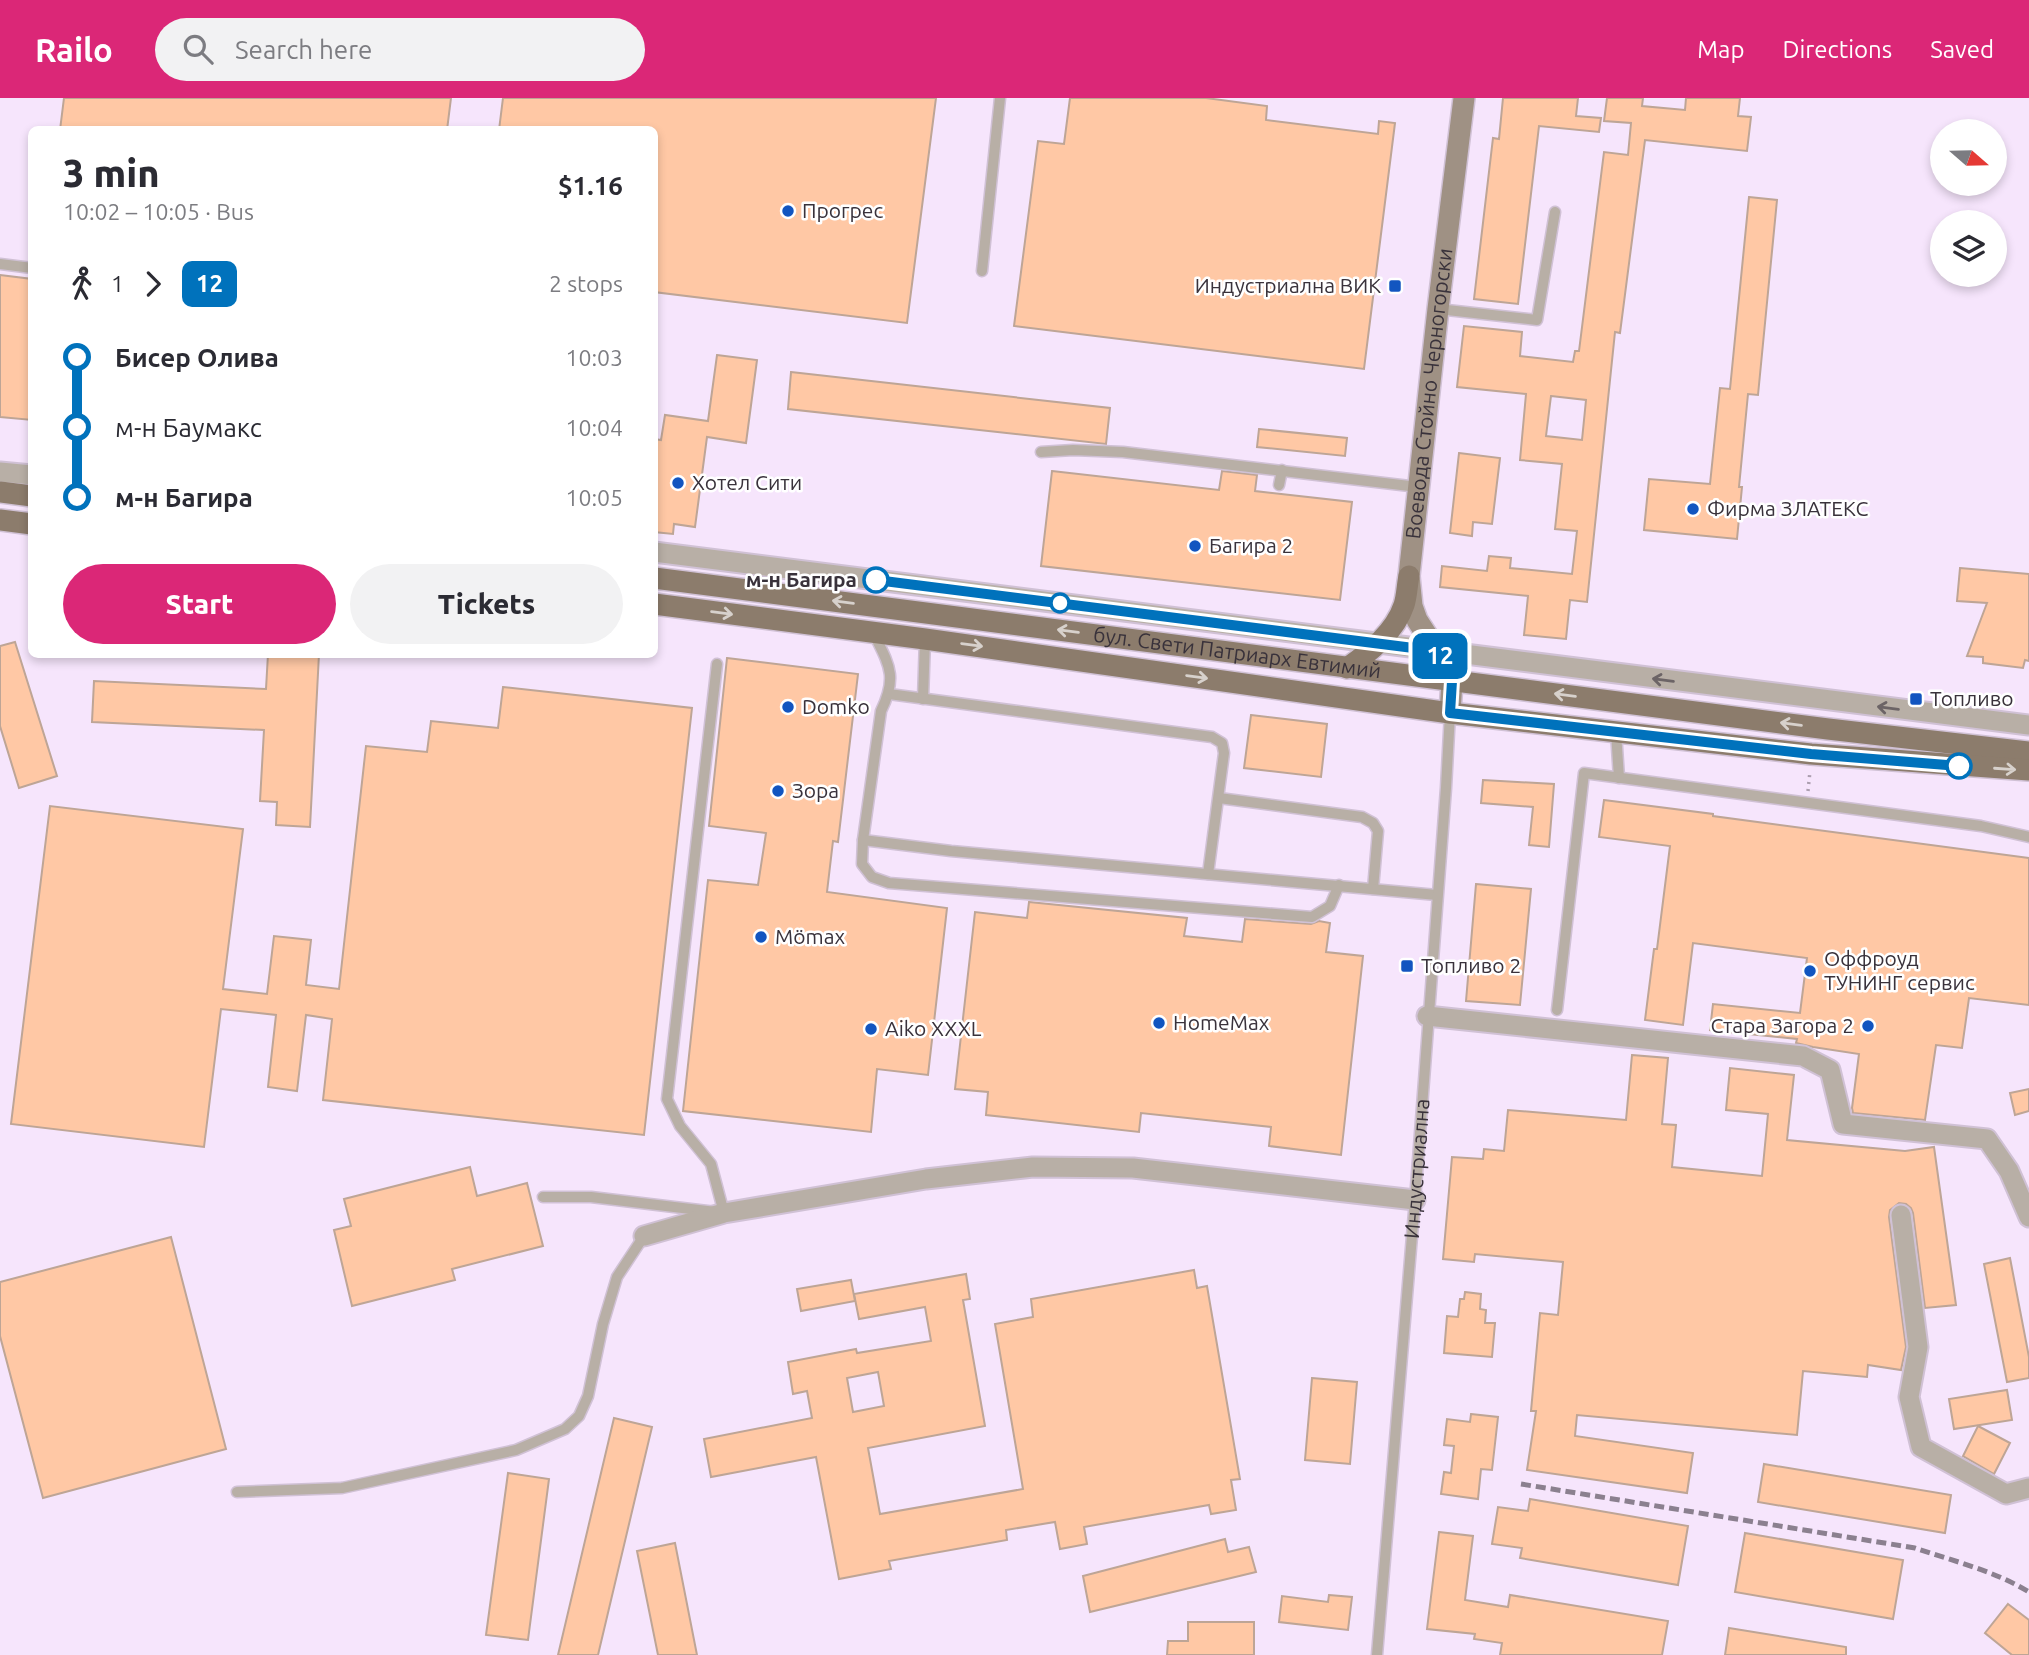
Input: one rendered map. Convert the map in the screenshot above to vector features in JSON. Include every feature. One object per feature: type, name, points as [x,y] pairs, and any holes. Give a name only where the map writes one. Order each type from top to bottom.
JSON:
[{"type":"main road","points":[[0,492],[28,496]]},
{"type":"main road","points":[[0,520],[28,524]]},
{"type":"main road","points":[[1347,667],[1377,644],[1397,620],[1404,604],[1409,576]]},
{"type":"main road","name":"бул. Свети Патриарх Евтимий","points":[[658,579],[1828,729],[2029,752]]},
{"type":"main road","name":"бул. Свети Патриарх Евтимий","points":[[658,605],[1450,713],[1811,754],[2029,770]]},
{"type":"street","name":"Воевода Стойно Черногорски","points":[[1452,681],[1417,620],[1412,606],[1409,576],[1464,98]]},
{"type":"street","points":[[0,472],[28,475]]},
{"type":"street","points":[[658,552],[2029,726]]},
{"type":"street","name":"Индустриална","points":[[1450,713],[1452,681]]},
{"type":"street","points":[[1427,1016],[1803,1056],[1830,1070],[1843,1124],[1987,1139],[2009,1171],[2029,1217]]},
{"type":"street","points":[[644,1236],[724,1213],[926,1179],[1033,1167],[1133,1168],[1415,1200]]},
{"type":"street","points":[[1901,1215],[1918,1347],[1909,1397],[1921,1447],[2007,1494],[2029,1488]]},
{"type":"lane","points":[[982,271],[1000,98]]},
{"type":"lane","points":[[1438,309],[1537,320],[1555,212]]},
{"type":"lane","points":[[0,264],[28,268]]},
{"type":"lane","points":[[1041,453],[1073,450],[1122,452],[1418,487]]},
{"type":"lane","points":[[1279,485],[1282,470]]},
{"type":"lane","points":[[873,632],[890,668],[889,694],[881,711],[863,840],[862,864],[872,877],[889,883],[1312,917],[1330,906],[1339,885]]},
{"type":"lane","points":[[923,699],[925,639]]},
{"type":"lane","points":[[543,1196],[591,1197],[724,1213],[711,1164],[680,1126],[667,1099],[717,664]]},
{"type":"lane","points":[[889,694],[1212,737],[1222,743],[1224,753],[1208,874]]},
{"type":"lane","name":"Индустриална","points":[[1377,1655],[1415,1200],[1450,713]]},
{"type":"lane","points":[[1616,732],[1619,778]]},
{"type":"lane","points":[[1557,1010],[1584,773],[1981,826],[2029,837]]},
{"type":"lane","points":[[1219,798],[1362,817],[1373,823],[1378,831],[1373,889]]},
{"type":"lane","points":[[863,840],[1437,895]]},
{"type":"lane","points":[[237,1492],[342,1488],[516,1450],[565,1429],[579,1416],[588,1396],[603,1324],[617,1277],[644,1236]]},
{"type":"building","points":[[64,98],[451,98],[448,126],[60,126]]},
{"type":"building","name":"Прогрес","points":[[503,98],[936,98],[907,323],[658,292],[658,126],[500,126]]},
{"type":"building","points":[[1070,98],[1206,98],[1267,106],[1266,120],[1378,134],[1379,121],[1395,123],[1364,369],[1014,326],[1038,141],[1064,144]]},
{"type":"building","points":[[1503,98],[1578,98],[1576,116],[1601,118],[1599,132],[1539,126],[1518,304],[1474,299],[1493,138],[1499,139]]},
{"type":"building","points":[[1607,98],[1643,98],[1642,106],[1685,110],[1686,98],[1740,98],[1738,116],[1751,117],[1747,151],[1645,140],[1620,333],[1615,332],[1587,602],[1570,600],[1566,639],[1524,635],[1528,596],[1440,587],[1442,566],[1487,571],[1489,556],[1511,558],[1510,568],[1572,574],[1577,531],[1555,529],[1562,464],[1520,460],[1526,394],[1457,387],[1464,326],[1522,332],[1520,356],[1573,362],[1575,351],[1579,351],[1604,152],[1628,155],[1631,123],[1604,121]],"holes":[[[1551,396],[1586,400],[1582,440],[1546,436]]]},
{"type":"building","points":[[1749,197],[1777,200],[1758,395],[1748,394],[1737,539],[1644,530],[1649,479],[1710,484],[1720,388],[1730,389]]},
{"type":"building","points":[[0,275],[28,278],[28,420],[0,417]]},
{"type":"building","name":"Хотел Сити","points":[[717,355],[757,360],[746,443],[707,437],[695,527],[674,524],[673,534],[658,532],[658,440],[661,440],[665,415],[708,421]]},
{"type":"building","points":[[791,372],[1110,408],[1106,444],[788,409]]},
{"type":"building","points":[[1259,429],[1347,438],[1345,456],[1257,447]]},
{"type":"building","points":[[1459,453],[1500,458],[1492,524],[1473,522],[1472,536],[1450,533]]},
{"type":"building","name":"Багира 2","points":[[1052,471],[1219,490],[1222,471],[1257,475],[1255,491],[1352,502],[1340,600],[1041,566]]},
{"type":"building","points":[[1960,568],[2029,574],[2029,661],[2025,660],[2023,668],[1983,663],[1983,657],[1967,656],[1987,603],[1957,601]]},
{"type":"building","points":[[15,642],[57,776],[19,788],[0,726],[0,646]]},
{"type":"building","points":[[268,658],[319,658],[310,827],[276,825],[277,802],[260,801],[264,730],[92,722],[94,681],[266,689]]},
{"type":"building","points":[[727,658],[858,674],[838,842],[833,841],[827,892],[947,908],[928,1075],[877,1069],[871,1132],[683,1111],[708,880],[758,885],[766,833],[709,826]]},
{"type":"building","points":[[503,687],[692,708],[644,1135],[323,1100],[332,1019],[306,1015],[297,1091],[268,1087],[276,1015],[221,1009],[204,1147],[11,1124],[50,806],[243,829],[223,989],[267,994],[274,936],[311,940],[306,985],[339,989],[366,746],[427,752],[431,721],[498,728]]},
{"type":"building","points":[[1251,715],[1327,724],[1321,777],[1244,768]]},
{"type":"building","points":[[1483,780],[1554,784],[1549,847],[1529,845],[1533,807],[1481,803]]},
{"type":"building","points":[[1604,800],[2029,858],[2029,1005],[1969,998],[1962,1048],[1936,1045],[1925,1120],[1853,1113],[1859,1054],[1796,1043],[1797,1039],[1710,1030],[1713,1004],[1800,1013],[1807,958],[1693,943],[1683,1025],[1645,1020],[1670,846],[1599,837]]},
{"type":"building","points":[[1476,884],[1531,889],[1520,1005],[1466,1001]]},
{"type":"building","name":"HomeMax","points":[[1029,902],[1187,918],[1184,936],[1242,942],[1245,919],[1330,923],[1326,952],[1363,956],[1341,1155],[1269,1146],[1271,1127],[1141,1113],[1139,1132],[986,1115],[988,1092],[955,1089],[975,912],[1027,918]]},
{"type":"building","points":[[1632,1055],[1668,1058],[1662,1124],[1676,1125],[1672,1167],[1762,1176],[1768,1114],[1726,1110],[1730,1068],[1794,1075],[1787,1140],[1905,1151],[1934,1147],[1956,1305],[1925,1308],[1913,1213],[1906,1204],[1899,1203],[1890,1210],[1889,1217],[1906,1347],[1901,1370],[1868,1365],[1867,1377],[1803,1371],[1797,1435],[1577,1415],[1575,1436],[1693,1453],[1687,1493],[1527,1470],[1536,1411],[1531,1411],[1540,1313],[1558,1315],[1563,1262],[1475,1254],[1474,1262],[1443,1259],[1452,1157],[1483,1159],[1484,1149],[1504,1151],[1508,1110],[1626,1120]]},
{"type":"building","points":[[2029,1089],[2029,1111],[2015,1115],[2010,1093]]},
{"type":"building","points":[[470,1167],[477,1196],[527,1183],[543,1246],[452,1269],[455,1280],[352,1306],[334,1230],[351,1226],[344,1199]]},
{"type":"building","points":[[171,1237],[226,1449],[43,1498],[0,1336],[0,1282]]},
{"type":"building","points":[[2010,1258],[2029,1357],[2029,1378],[2007,1382],[1984,1264]]},
{"type":"building","points":[[1194,1270],[1197,1288],[1207,1286],[1240,1479],[1231,1480],[1236,1510],[1211,1514],[1209,1505],[1084,1527],[1087,1544],[1060,1549],[1055,1522],[1006,1530],[1007,1540],[889,1561],[891,1569],[839,1579],[816,1457],[711,1477],[704,1439],[812,1418],[807,1391],[793,1394],[788,1362],[856,1349],[857,1353],[931,1341],[925,1307],[859,1319],[854,1294],[966,1274],[970,1299],[963,1300],[985,1426],[868,1448],[880,1514],[1023,1489],[995,1324],[1033,1317],[1031,1299]],"holes":[[[878,1372],[884,1406],[853,1412],[847,1378]]]},
{"type":"building","points":[[851,1280],[855,1301],[801,1311],[797,1289]]},
{"type":"building","points":[[1465,1292],[1481,1294],[1480,1309],[1486,1310],[1485,1323],[1495,1323],[1492,1357],[1444,1353],[1447,1316],[1458,1317],[1460,1299],[1464,1299]]},
{"type":"building","points":[[1312,1378],[1357,1382],[1350,1464],[1305,1460]]},
{"type":"building","points":[[2007,1390],[2012,1420],[1954,1429],[1949,1399]]},
{"type":"building","points":[[1471,1414],[1498,1417],[1492,1470],[1481,1469],[1478,1499],[1441,1494],[1444,1472],[1451,1473],[1454,1446],[1444,1445],[1447,1419],[1470,1422]]},
{"type":"building","points":[[614,1418],[652,1427],[598,1655],[558,1655]]},
{"type":"building","points":[[1978,1426],[2010,1443],[1994,1474],[1963,1456]]},
{"type":"building","points":[[1764,1464],[1951,1495],[1945,1533],[1758,1502]]},
{"type":"building","points":[[508,1473],[549,1479],[528,1640],[486,1635]]},
{"type":"building","points":[[1530,1499],[1688,1526],[1678,1585],[1520,1558],[1522,1548],[1492,1544],[1498,1507],[1528,1511]]},
{"type":"building","points":[[1439,1532],[1473,1536],[1465,1600],[1508,1607],[1510,1595],[1668,1621],[1662,1655],[1500,1655],[1502,1643],[1474,1639],[1475,1634],[1427,1629]]},
{"type":"building","points":[[1745,1533],[1903,1560],[1893,1619],[1735,1592]]},
{"type":"building","points":[[1225,1539],[1228,1552],[1249,1547],[1256,1572],[1090,1612],[1083,1576]]},
{"type":"building","points":[[675,1543],[697,1655],[658,1655],[637,1551]]},
{"type":"building","points":[[1329,1595],[1352,1597],[1348,1630],[1279,1622],[1282,1596],[1328,1602]]},
{"type":"building","points":[[2008,1604],[2029,1620],[2029,1655],[2012,1655],[1985,1633]]},
{"type":"building","points":[[1188,1622],[1254,1622],[1254,1655],[1167,1655],[1168,1641],[1188,1641]]},
{"type":"building","points":[[1729,1628],[1846,1647],[1846,1655],[1725,1655]]},
{"type":"railway","points":[[1521,1484],[1915,1548],[1988,1572],[2029,1592]]},
{"type":"bus line","name":"12","points":[[876,580],[1437,651],[1452,681],[1450,713],[1811,754],[1959,766]]},
{"type":"place","name":"Прогрес","points":[[788,211]]},
{"type":"place","name":"Индустриална ВИК","points":[[1395,286]]},
{"type":"place","name":"Хотел Сити","points":[[678,483]]},
{"type":"place","name":"Фирма ЗЛАТЕКС","points":[[1693,509]]},
{"type":"place","name":"Багира 2","points":[[1195,546]]},
{"type":"place","name":"м-н Багира","points":[[876,580]]},
{"type":"place","name":"Топливо","points":[[1916,699]]},
{"type":"place","name":"Domko","points":[[788,707]]},
{"type":"place","name":"Зора","points":[[778,791]]},
{"type":"place","name":"Mömax","points":[[761,937]]},
{"type":"place","name":"Топливо 2","points":[[1407,966]]},
{"type":"place","name":"Оффроуд ТУНИНГ сервис","points":[[1810,971]]},
{"type":"place","name":"HomeMax","points":[[1159,1023]]},
{"type":"place","name":"Стара Загора 2","points":[[1868,1026]]},
{"type":"place","name":"Aiko XXXL","points":[[871,1029]]}]
